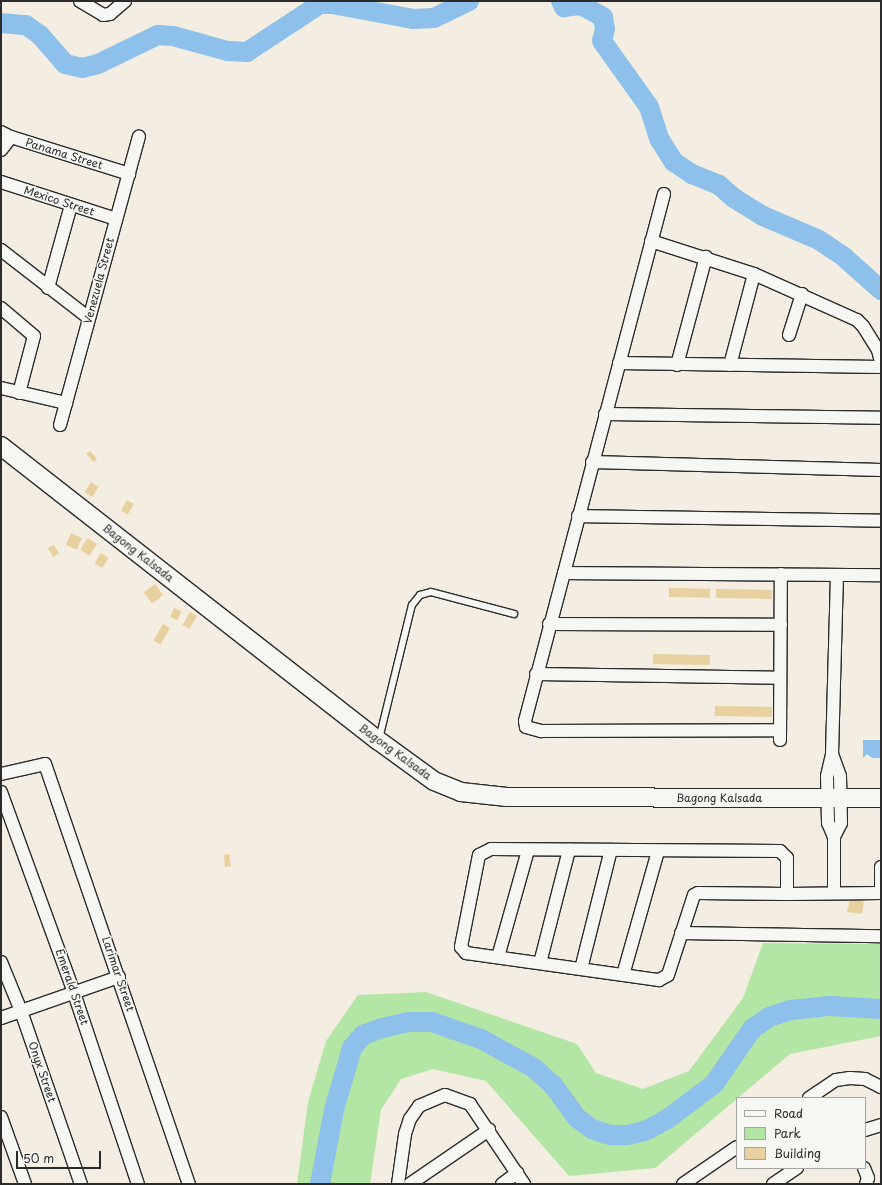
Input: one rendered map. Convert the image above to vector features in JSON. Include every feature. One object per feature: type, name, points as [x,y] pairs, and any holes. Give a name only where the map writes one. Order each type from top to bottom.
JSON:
[{"type":"street","points":[[80,1],[97,7],[110,14],[125,1]]},
{"type":"street","points":[[1,150],[6,134]]},
{"type":"street","name":"Panama Street","points":[[6,134],[129,174]]},
{"type":"street","name":"Venezuela Street","points":[[60,425],[139,137]]},
{"type":"street","name":"Mexico Street","points":[[1,182],[116,219]]},
{"type":"street","points":[[664,194],[536,674],[525,721],[526,727],[532,729],[780,735],[781,574]]},
{"type":"street","points":[[48,288],[72,205]]},
{"type":"street","points":[[651,241],[706,257],[754,274],[802,294],[856,320],[863,326],[878,350],[881,362]]},
{"type":"street","points":[[1,250],[48,288],[89,318]]},
{"type":"street","points":[[677,365],[706,257]]},
{"type":"street","points":[[730,365],[754,274]]},
{"type":"street","points":[[789,335],[802,294]]},
{"type":"street","points":[[1,308],[34,336],[19,393]]},
{"type":"street","points":[[619,363],[881,367]]},
{"type":"street","points":[[1,388],[66,403]]},
{"type":"street","points":[[605,414],[881,418]]},
{"type":"street","name":"Bagong Kalsada","points":[[4,451],[379,741],[434,781],[461,792],[507,797],[881,798]]},
{"type":"street","points":[[592,462],[881,470]]},
{"type":"street","points":[[578,516],[881,521]]},
{"type":"street","points":[[564,573],[881,575]]},
{"type":"street","points":[[834,892],[834,837],[828,823],[834,798],[827,776],[832,754],[837,575]]},
{"type":"street","points":[[549,624],[781,625]]},
{"type":"street","points":[[536,674],[780,678]]},
{"type":"street","name":"Larimar Street","points":[[1,774],[45,764],[189,1184]]},
{"type":"street","name":"Emerald Street","points":[[1,792],[74,993],[138,1184]]},
{"type":"street","points":[[787,894],[787,858],[780,851],[491,850],[479,855],[461,947],[466,953],[623,975],[664,978],[668,975],[694,894],[787,894],[834,892],[881,893],[881,867]]},
{"type":"street","points":[[498,957],[528,850]]},
{"type":"street","points":[[540,963],[569,850]]},
{"type":"street","points":[[581,969],[611,850]]},
{"type":"street","points":[[623,975],[658,851]]},
{"type":"street","points":[[681,933],[881,936]]},
{"type":"street","name":"Onyx Street","points":[[1,962],[21,1011],[81,1184]]},
{"type":"street","points":[[1,1018],[119,977]]},
{"type":"street","points":[[810,1097],[836,1080],[850,1078],[865,1079],[881,1087]]},
{"type":"street","points":[[398,1184],[405,1134],[410,1119],[419,1106],[445,1096],[459,1098],[470,1104],[524,1184]]},
{"type":"street","points":[[1,1117],[24,1184]]},
{"type":"street","points":[[866,1130],[881,1125]]},
{"type":"street","points":[[410,1184],[488,1130]]},
{"type":"street","points":[[683,1184],[736,1148]]},
{"type":"street","points":[[774,1184],[796,1169]]},
{"type":"street","points":[[864,1169],[868,1178],[866,1184]]},
{"type":"street","points":[[502,1184],[517,1173]]},
{"type":"lane","points":[[379,741],[412,605],[420,595],[431,592],[514,614]]},
{"type":"green space","points":[[763,943],[881,944],[881,1036],[790,1054],[739,1097],[736,1097],[736,1100],[655,1168],[569,1176],[486,1081],[433,1069],[401,1079],[381,1110],[370,1184],[297,1184],[308,1102],[326,1041],[358,995],[426,992],[577,1044],[596,1073],[643,1089],[689,1071],[743,998]]},
{"type":"water","points":[[863,740],[881,740],[881,758],[872,758],[867,754],[863,758]]},
{"type":"building","points":[[90,451],[97,459],[94,462],[86,454]]},
{"type":"building","points":[[91,482],[99,487],[92,497],[85,492]]},
{"type":"building","points":[[127,500],[134,504],[128,514],[121,510]]},
{"type":"building","points":[[71,533],[82,538],[77,550],[66,545]]},
{"type":"building","points":[[88,538],[97,544],[89,556],[80,550]]},
{"type":"building","points":[[54,545],[59,553],[53,557],[48,548]]},
{"type":"building","points":[[101,553],[109,558],[102,568],[95,563]]},
{"type":"building","points":[[155,584],[163,595],[152,604],[144,592]]},
{"type":"building","points":[[669,588],[710,589],[710,598],[669,597]]},
{"type":"building","points":[[716,589],[772,590],[772,599],[716,598]]},
{"type":"building","points":[[174,608],[181,611],[177,620],[170,617]]},
{"type":"building","points":[[190,612],[197,616],[189,629],[183,625]]},
{"type":"building","points":[[163,624],[170,628],[160,644],[153,640]]},
{"type":"building","points":[[653,654],[710,655],[710,665],[653,664]]},
{"type":"building","points":[[715,706],[772,707],[772,717],[715,716]]},
{"type":"building","points":[[229,854],[231,866],[225,867],[224,855]]},
{"type":"building","points":[[851,896],[864,899],[862,914],[847,912]]},
{"type":"waterway","points":[[1,23],[26,25],[40,35],[65,64],[82,68],[98,64],[158,35],[173,36],[228,51],[247,52],[320,4],[332,4],[413,19],[434,18],[469,1]]},
{"type":"waterway","points":[[561,1],[564,7],[581,5],[603,17],[605,29],[602,41],[649,107],[660,140],[674,162],[692,174],[719,185],[734,198],[763,216],[819,240],[844,257],[881,290]]},
{"type":"waterway","points":[[320,1184],[334,1110],[352,1048],[363,1035],[382,1028],[408,1022],[432,1022],[481,1039],[534,1068],[553,1085],[577,1118],[592,1129],[610,1135],[627,1135],[645,1131],[666,1120],[714,1084],[752,1029],[769,1017],[791,1010],[830,1006],[881,1009]]}]
